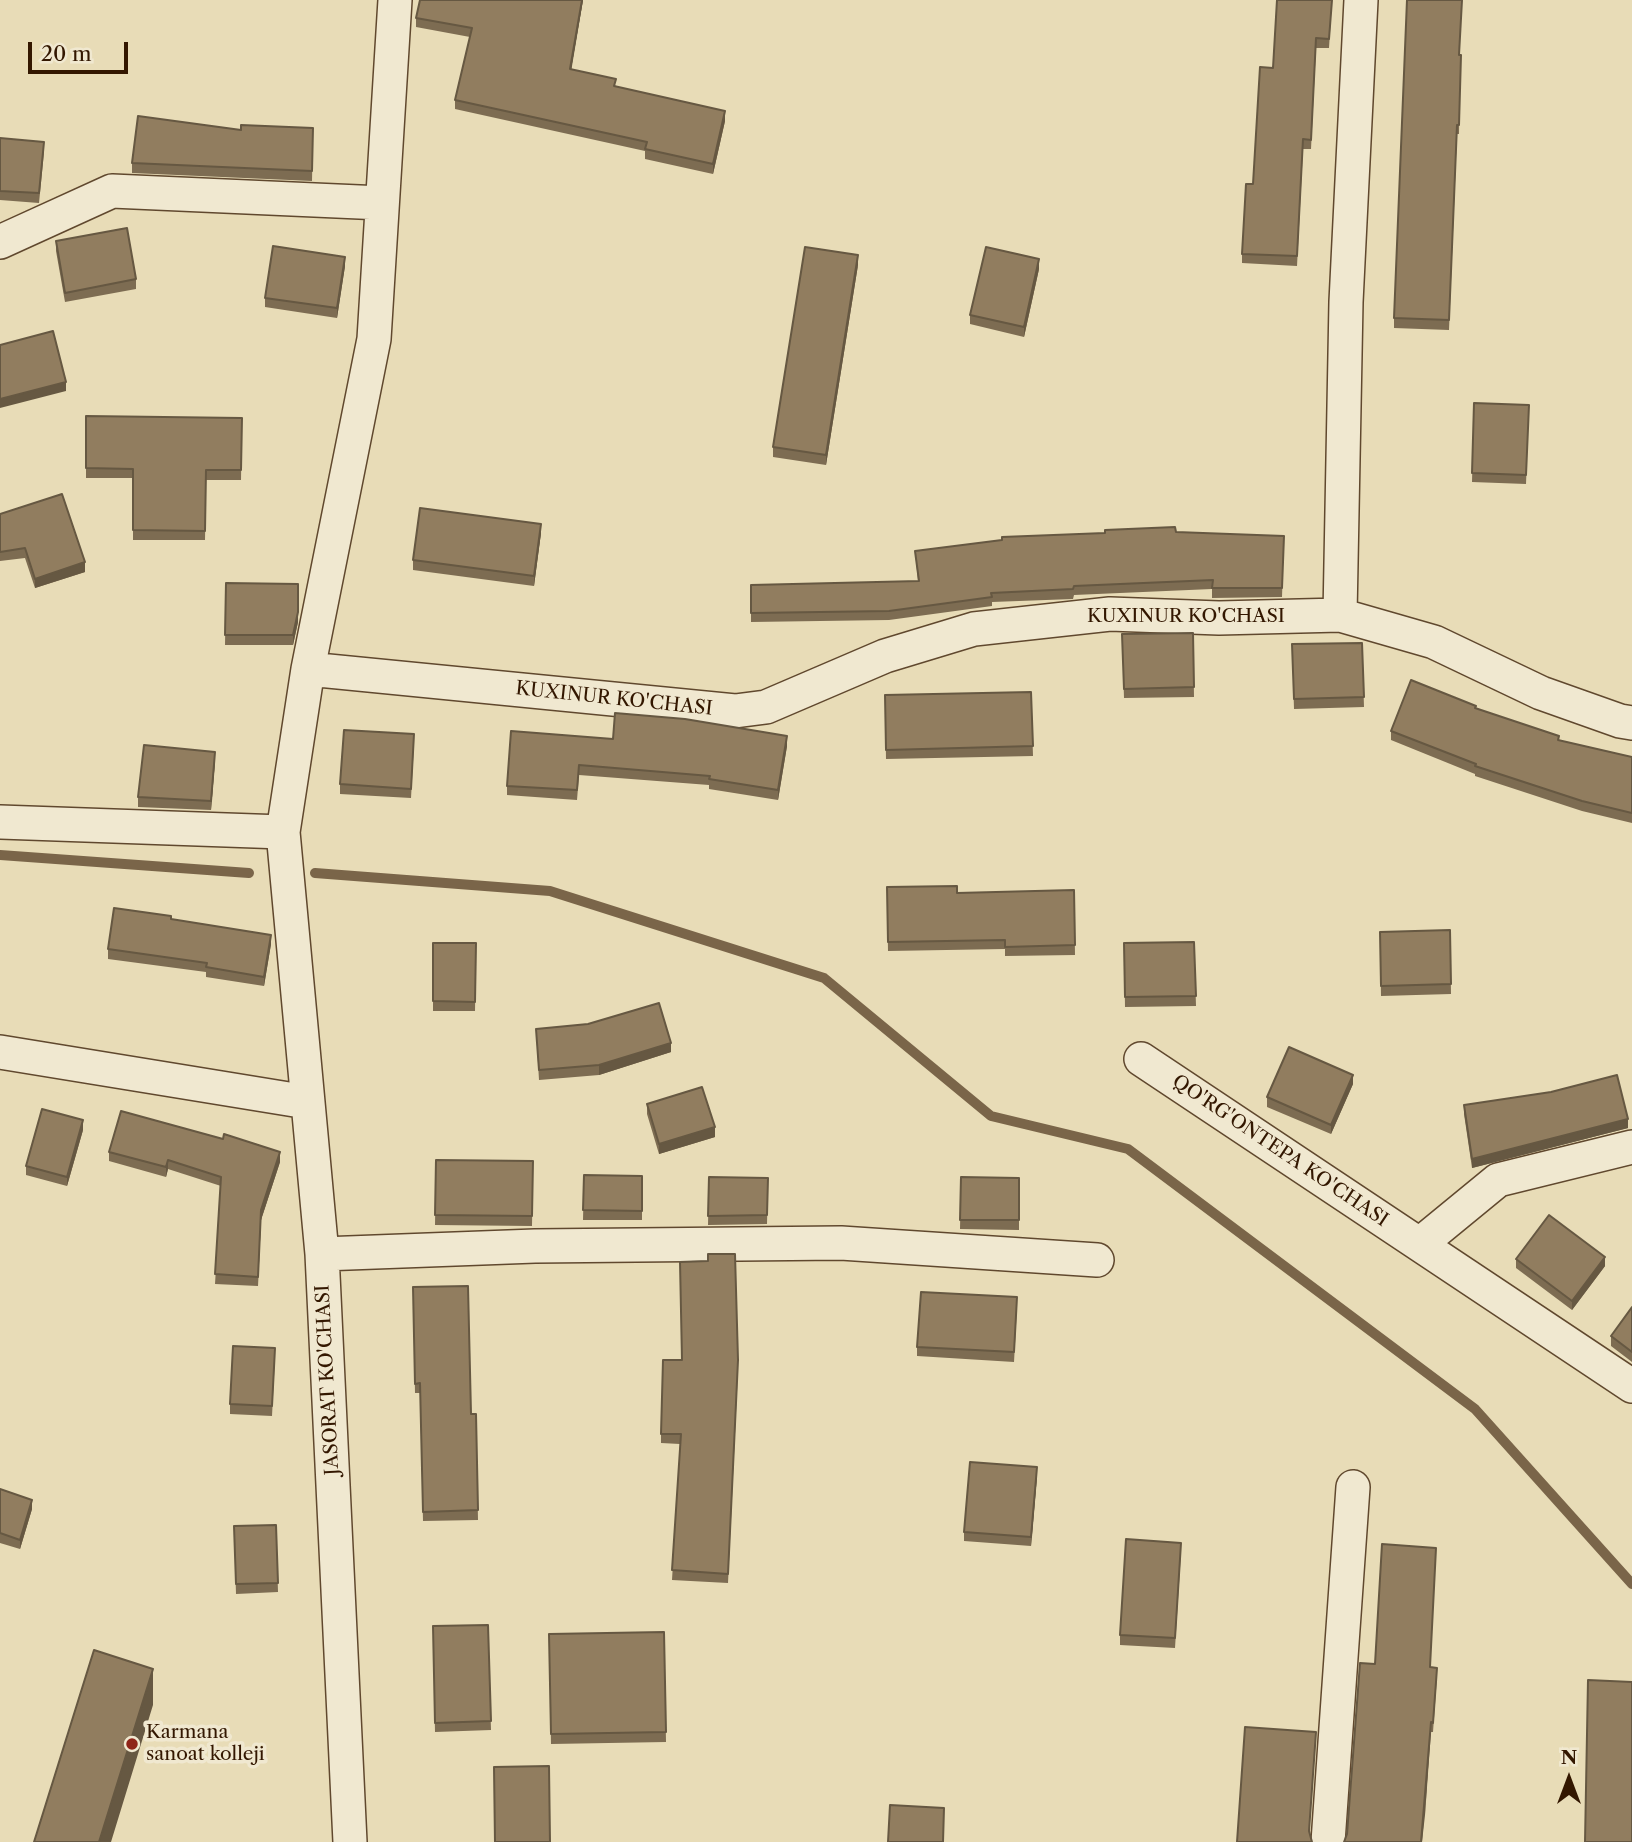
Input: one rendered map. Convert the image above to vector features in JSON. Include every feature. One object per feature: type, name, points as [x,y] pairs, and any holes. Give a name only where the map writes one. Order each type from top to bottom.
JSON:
[{"type":"street","name":"JASORAT KO'CHASI","points":[[350,1842],[322,1254],[283,832],[308,669],[374,339],[395,0]]},
{"type":"street","points":[[1361,0],[1346,302],[1340,615],[1434,642],[1541,694],[1632,723]]},
{"type":"street","points":[[0,242],[111,191],[382,203]]},
{"type":"street","name":"KUXINUR KO'CHASI","points":[[308,669],[735,711],[766,707],[885,656],[974,629],[1110,614],[1219,618],[1340,615]]},
{"type":"street","points":[[0,822],[283,832]]},
{"type":"street","points":[[0,1052],[307,1101]]},
{"type":"street","name":"QO'RG'ONTEPA KO'CHASI","points":[[1141,1059],[1632,1386]]},
{"type":"street","points":[[1420,1244],[1499,1180],[1632,1147]]},
{"type":"street","points":[[322,1254],[536,1247],[841,1243],[1097,1260]]},
{"type":"street","points":[[1328,1842],[1353,1487]]},
{"type":"building","points":[[420,0],[582,0],[570,69],[616,79],[614,86],[725,111],[713,164],[645,149],[647,142],[455,100],[472,28],[416,18]]},
{"type":"building","points":[[1277,0],[1332,0],[1329,39],[1316,38],[1311,140],[1303,139],[1297,256],[1242,254],[1246,184],[1253,184],[1260,67],[1273,68]]},
{"type":"building","points":[[1407,0],[1462,0],[1449,320],[1394,318]]},
{"type":"building","points":[[138,116],[241,130],[241,125],[313,128],[312,171],[132,163]]},
{"type":"building","points":[[0,138],[44,142],[39,193],[0,191]]},
{"type":"building","points":[[127,228],[136,279],[65,293],[56,241]]},
{"type":"building","points":[[273,246],[345,257],[337,308],[265,298]]},
{"type":"building","points":[[805,247],[858,255],[826,455],[773,447]]},
{"type":"building","points":[[986,247],[1039,259],[1024,327],[970,315]]},
{"type":"building","points":[[53,331],[66,382],[0,399],[0,345]]},
{"type":"building","points":[[1474,403],[1529,405],[1526,475],[1472,473]]},
{"type":"building","points":[[86,416],[242,418],[241,470],[206,470],[205,531],[133,530],[133,469],[86,468]]},
{"type":"building","points":[[62,494],[85,562],[35,579],[25,548],[0,552],[0,514]]},
{"type":"building","points":[[420,508],[541,524],[534,576],[413,560]]},
{"type":"building","points":[[1175,527],[1176,532],[1284,536],[1282,588],[1212,588],[1213,580],[1074,586],[1073,589],[991,593],[992,597],[889,611],[751,613],[751,585],[919,581],[915,551],[1002,540],[1002,537]]},
{"type":"building","points":[[226,583],[298,584],[298,612],[293,635],[225,635]]},
{"type":"building","points":[[1193,633],[1194,687],[1124,689],[1122,634]]},
{"type":"building","points":[[1362,643],[1364,697],[1294,699],[1292,644]]},
{"type":"building","points":[[1411,680],[1476,706],[1475,708],[1559,736],[1558,740],[1632,757],[1632,813],[1582,801],[1475,766],[1476,764],[1391,731]]},
{"type":"building","points":[[1031,692],[1033,746],[886,750],[885,695]]},
{"type":"building","points":[[615,713],[685,719],[787,736],[778,790],[709,779],[710,776],[579,765],[577,790],[507,786],[511,731],[613,739]]},
{"type":"building","points":[[344,730],[414,734],[411,789],[340,784]]},
{"type":"building","points":[[144,745],[215,752],[211,801],[138,797]]},
{"type":"building","points":[[957,886],[957,893],[1074,890],[1075,945],[1005,947],[1005,940],[888,942],[887,887]]},
{"type":"building","points":[[114,908],[271,935],[264,977],[206,967],[207,963],[108,949]]},
{"type":"building","points":[[1450,930],[1451,984],[1381,986],[1380,932]]},
{"type":"building","points":[[1194,942],[1196,996],[1125,997],[1124,943]]},
{"type":"building","points":[[433,943],[476,943],[475,1002],[433,1001]]},
{"type":"building","points":[[659,1003],[671,1043],[599,1065],[539,1070],[536,1029],[588,1024]]},
{"type":"building","points":[[1289,1047],[1353,1075],[1331,1125],[1267,1097]]},
{"type":"building","points":[[1617,1075],[1628,1119],[1472,1159],[1464,1105],[1551,1092]]},
{"type":"building","points":[[702,1087],[715,1127],[659,1144],[647,1104]]},
{"type":"building","points":[[42,1109],[83,1120],[67,1177],[26,1166]]},
{"type":"building","points":[[121,1111],[223,1139],[224,1134],[280,1152],[261,1210],[258,1277],[215,1274],[221,1177],[168,1160],[166,1167],[109,1152]]},
{"type":"building","points":[[436,1160],[533,1161],[532,1216],[435,1215]]},
{"type":"building","points":[[584,1175],[642,1176],[642,1211],[583,1210]]},
{"type":"building","points":[[709,1177],[768,1178],[767,1215],[708,1216]]},
{"type":"building","points":[[961,1177],[1019,1178],[1019,1220],[960,1220]]},
{"type":"building","points":[[1549,1215],[1605,1257],[1572,1301],[1516,1259]]},
{"type":"building","points":[[708,1254],[735,1254],[738,1360],[728,1574],[672,1570],[681,1434],[661,1434],[663,1360],[682,1360],[680,1262],[708,1261]]},
{"type":"building","points":[[468,1286],[471,1414],[476,1414],[478,1510],[423,1512],[420,1383],[415,1384],[413,1287]]},
{"type":"building","points":[[921,1292],[1017,1297],[1014,1352],[917,1347]]},
{"type":"building","points":[[1632,1307],[1632,1352],[1611,1336]]},
{"type":"building","points":[[233,1346],[275,1348],[272,1406],[230,1404]]},
{"type":"building","points":[[970,1462],[1037,1467],[1031,1537],[964,1532]]},
{"type":"building","points":[[0,1489],[32,1500],[20,1540],[0,1533]]},
{"type":"building","points":[[276,1525],[278,1583],[236,1584],[234,1526]]},
{"type":"building","points":[[1126,1539],[1181,1543],[1175,1638],[1120,1635]]},
{"type":"building","points":[[1382,1544],[1436,1548],[1430,1667],[1437,1668],[1421,1842],[1344,1842],[1347,1834],[1360,1663],[1375,1664]]},
{"type":"building","points":[[488,1625],[491,1721],[435,1723],[433,1626]]},
{"type":"building","points":[[664,1632],[666,1732],[551,1734],[549,1634]]},
{"type":"building","points":[[94,1650],[153,1669],[99,1842],[34,1842]]},
{"type":"building","points":[[1588,1680],[1632,1682],[1632,1842],[1585,1842]]},
{"type":"building","points":[[1245,1727],[1316,1732],[1309,1831],[1312,1842],[1237,1842]]},
{"type":"building","points":[[549,1766],[550,1842],[495,1842],[494,1767]]},
{"type":"building","points":[[890,1805],[944,1808],[943,1842],[888,1842]]},
{"type":"waterway","points":[[0,855],[249,873]]},
{"type":"waterway","points":[[315,873],[550,891],[824,978],[991,1116],[1128,1149],[1475,1409],[1632,1584]]},
{"type":"place","name":"Karmana sanoat kolleji","points":[[132,1744]]}]
